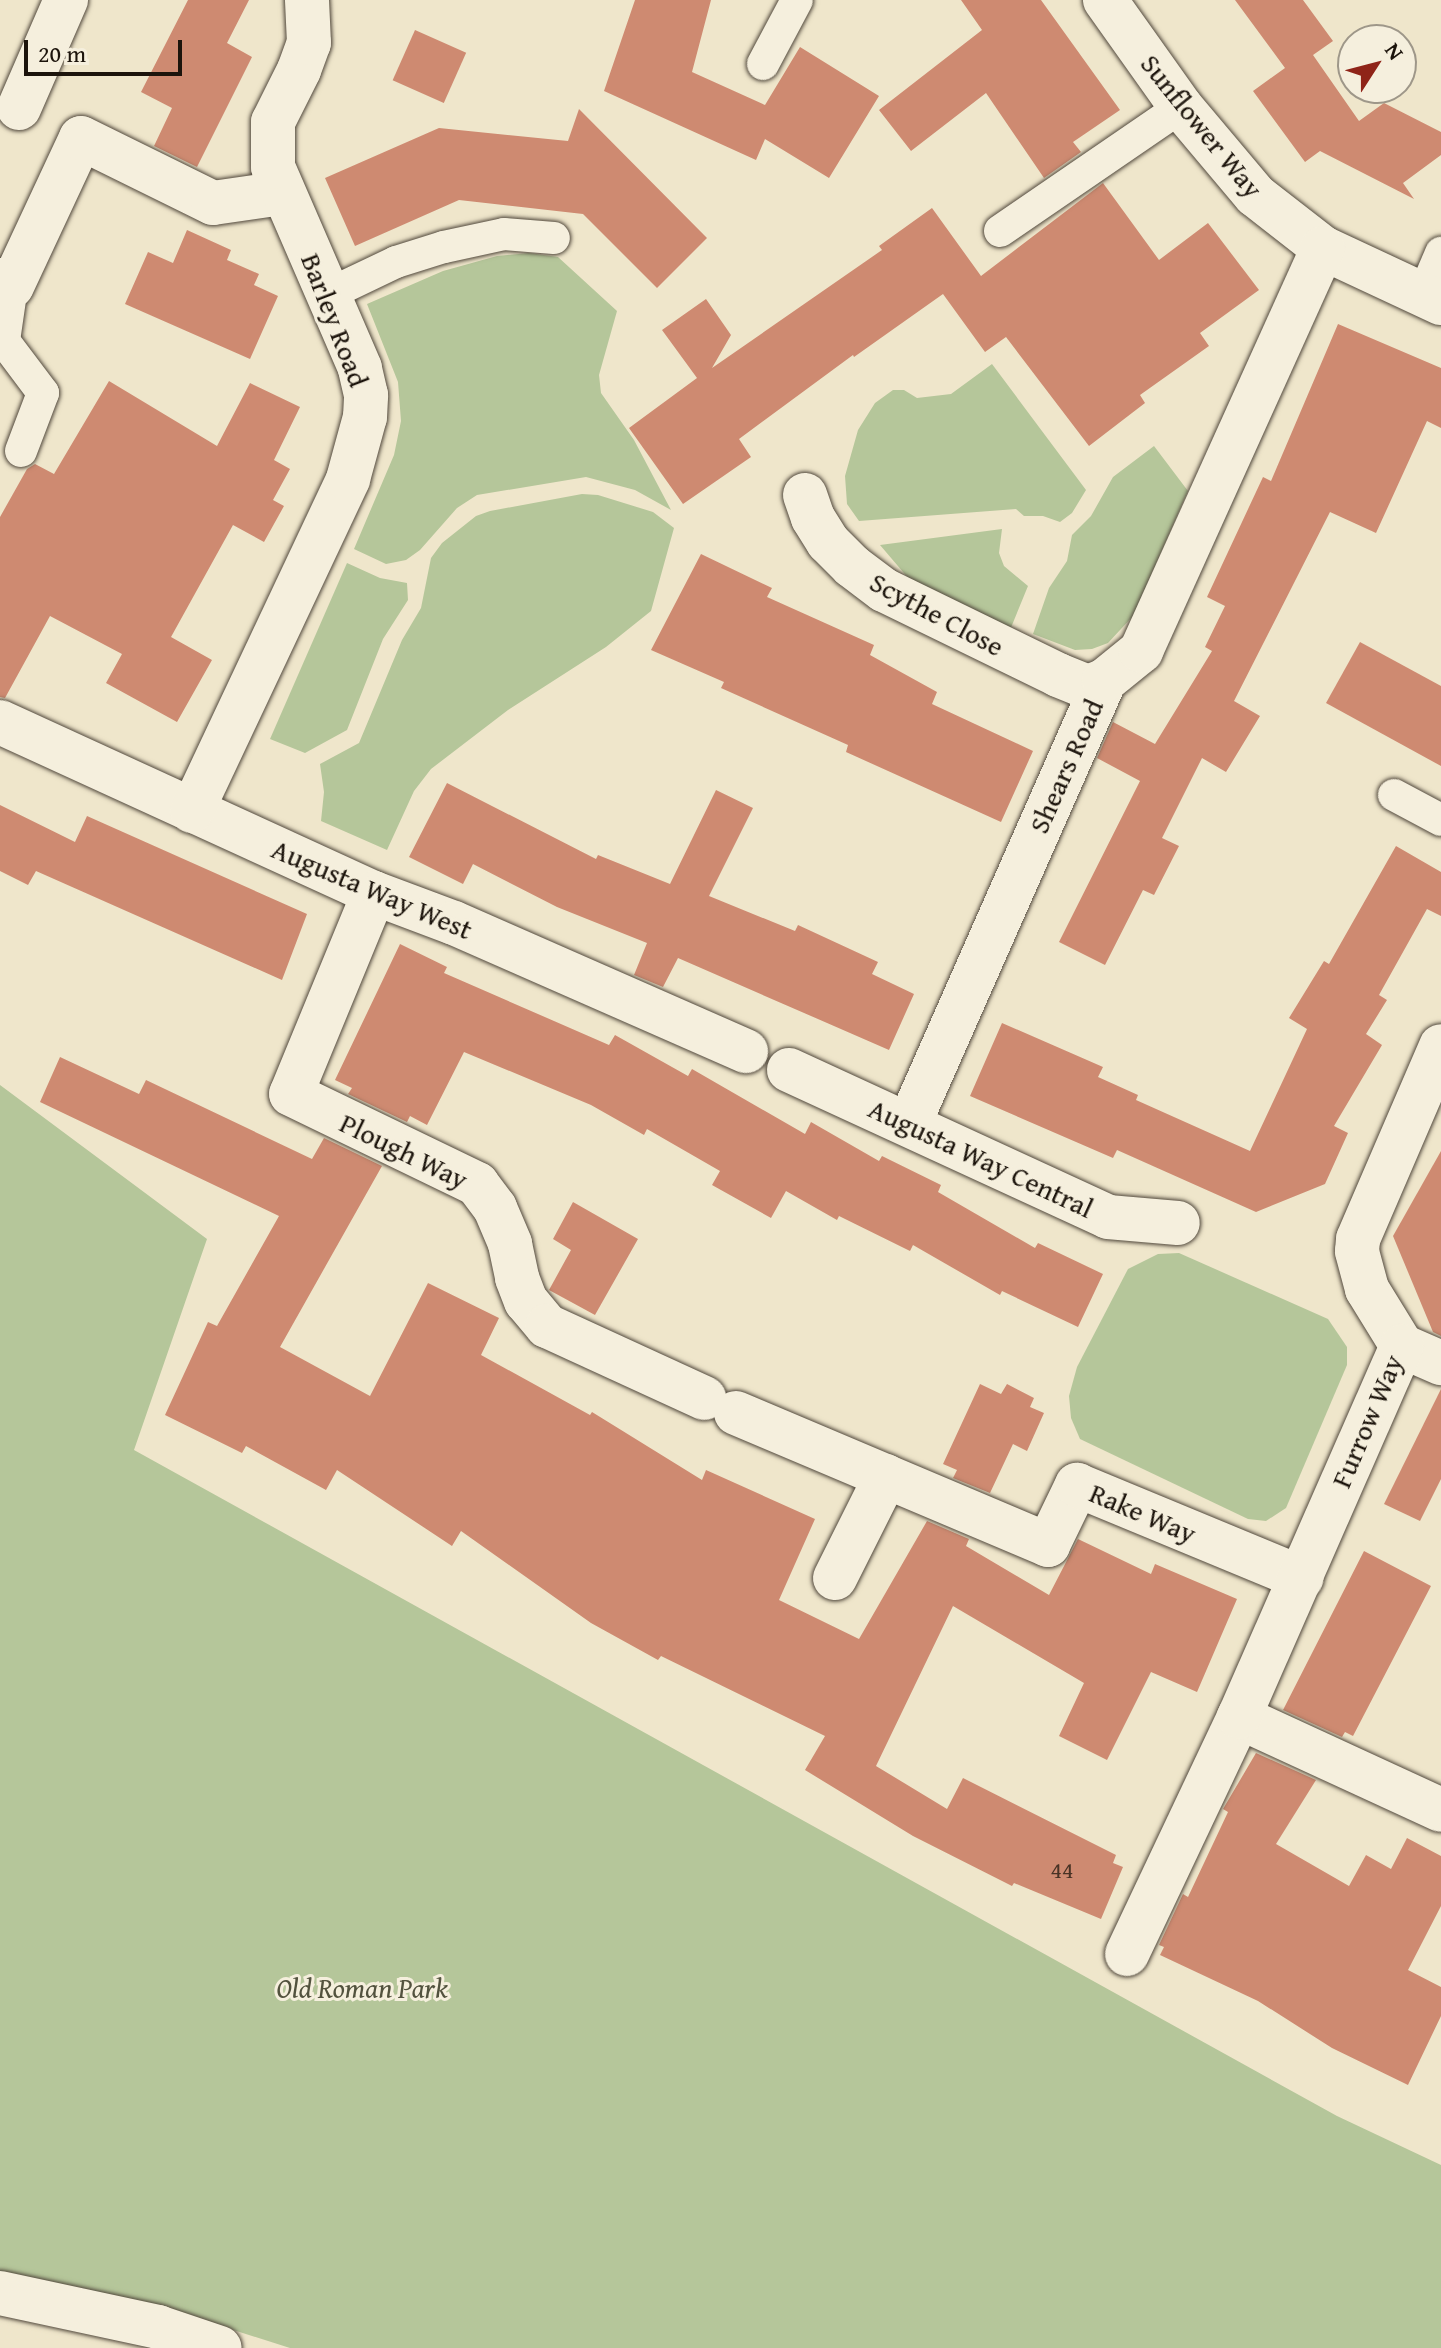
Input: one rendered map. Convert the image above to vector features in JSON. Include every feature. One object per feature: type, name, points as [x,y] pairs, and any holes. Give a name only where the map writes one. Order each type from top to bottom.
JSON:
[{"type":"street","points":[[19,108],[66,0]]},
{"type":"street","name":"Barley Road","points":[[192,811],[285,621],[360,445],[366,395],[360,368],[273,167],[273,122],[309,43],[307,0]]},
{"type":"street","name":"Sunflower Way","points":[[1105,0],[1181,107],[1255,195],[1323,248],[1432,299]]},
{"type":"street","points":[[6,283],[81,138],[213,203],[282,193]]},
{"type":"street","name":"Shears Road","points":[[909,1124],[1104,681],[1141,651],[1323,248]]},
{"type":"street","name":"Scythe Close","points":[[805,495],[813,518],[828,542],[852,566],[884,590],[1058,675],[1088,687],[1104,681]]},
{"type":"street","name":"Augusta Way West","points":[[0,722],[374,893],[454,923],[746,1051]]},
{"type":"street","name":"Plough Way","points":[[374,893],[288,1108],[392,1146],[477,1184],[495,1208],[526,1301],[547,1326],[720,1405]]},
{"type":"street","name":"Furrow Way","points":[[1127,1954],[1239,1717],[1402,1346],[1367,1289],[1357,1251],[1358,1239],[1441,1046]]},
{"type":"street","name":"Augusta Way Central","points":[[789,1070],[1108,1217],[1178,1223]]},
{"type":"street","points":[[1402,1346],[1441,1363]]},
{"type":"street","name":"Rake Way","points":[[720,1405],[1048,1545],[1077,1485],[1301,1578]]},
{"type":"street","points":[[835,1578],[886,1476]]},
{"type":"street","points":[[1239,1717],[1441,1810]]},
{"type":"street","points":[[0,2293],[158,2327],[220,2348]]},
{"type":"lane","points":[[763,64],[797,0]]},
{"type":"lane","points":[[1000,231],[1181,107]]},
{"type":"lane","points":[[329,294],[396,262],[444,247],[504,234],[554,238]]},
{"type":"lane","points":[[1432,299],[1441,253]]},
{"type":"lane","points":[[6,283],[4,341],[43,393],[21,451]]},
{"type":"lane","points":[[1394,795],[1441,820]]},
{"type":"green space","points":[[529,253],[558,257],[617,311],[599,375],[601,393],[634,440],[671,510],[635,490],[586,477],[477,495],[457,508],[420,550],[406,560],[386,564],[354,549],[394,455],[401,421],[398,382],[367,304],[443,271],[497,256]]},
{"type":"green space","points":[[992,364],[1086,490],[1072,513],[1060,522],[1043,516],[1024,516],[1016,509],[859,521],[847,504],[845,476],[858,430],[875,403],[893,390],[904,390],[917,398],[951,394]]},
{"type":"green space","points":[[1154,446],[1188,491],[1133,616],[1108,643],[1092,649],[1075,650],[1033,634],[1049,588],[1067,561],[1072,535],[1091,516],[1113,477]]},
{"type":"green space","points":[[582,494],[598,495],[653,512],[674,528],[651,611],[606,647],[508,710],[431,769],[414,791],[387,850],[321,821],[324,792],[320,764],[359,743],[402,640],[421,608],[431,558],[442,543],[476,516],[490,511]]},
{"type":"green space","points":[[1002,529],[999,553],[1004,566],[1028,586],[1010,630],[909,579],[880,545]]},
{"type":"green space","points":[[347,563],[380,578],[407,583],[408,600],[383,639],[347,730],[305,753],[270,739]]},
{"type":"green space","name":"Old Roman Park","points":[[0,1085],[207,1239],[134,1450],[1337,2116],[1441,2165],[1441,2348],[290,2348],[174,2311],[0,2273]]},
{"type":"green space","points":[[1179,1253],[1328,1319],[1347,1347],[1347,1365],[1286,1508],[1266,1521],[1248,1519],[1080,1439],[1071,1418],[1069,1396],[1077,1367],[1128,1269],[1158,1254]]},
{"type":"building","points":[[188,0],[249,0],[227,43],[252,57],[197,167],[154,146],[172,108],[141,92]]},
{"type":"building","points":[[635,0],[711,0],[692,72],[765,105],[800,47],[879,96],[829,178],[765,139],[756,160],[604,91]]},
{"type":"building","points":[[961,0],[1041,0],[1120,110],[1073,142],[1081,152],[1044,178],[986,93],[911,151],[879,110],[982,30]]},
{"type":"building","points":[[1235,0],[1303,0],[1333,41],[1313,55],[1337,89],[1337,104],[1347,104],[1359,121],[1386,104],[1441,132],[1441,155],[1403,183],[1414,199],[1320,151],[1305,162],[1253,91],[1285,68]]},
{"type":"building","points":[[415,30],[466,53],[444,103],[393,80]]},
{"type":"building","points":[[579,109],[707,238],[657,288],[583,214],[459,200],[355,246],[325,178],[439,128],[568,141]]},
{"type":"building","points":[[1103,183],[1159,260],[1208,223],[1259,290],[1200,333],[1209,346],[1140,395],[1145,403],[1089,446],[1006,337],[985,352],[943,294],[853,355],[739,439],[751,457],[683,504],[629,428],[697,378],[662,330],[706,299],[731,335],[712,368],[882,250],[879,246],[932,208],[981,276]]},
{"type":"building","points":[[187,230],[231,250],[227,260],[259,274],[254,285],[278,296],[250,359],[125,304],[148,252],[173,263]]},
{"type":"building","points":[[1338,324],[1441,368],[1441,428],[1427,421],[1376,533],[1330,512],[1234,701],[1260,716],[1226,772],[1202,758],[1162,838],[1179,846],[1154,895],[1143,890],[1105,965],[1059,942],[1140,781],[1097,758],[1113,722],[1155,744],[1212,651],[1205,647],[1225,606],[1207,597],[1263,477],[1271,481]]},
{"type":"building","points":[[109,381],[217,446],[250,383],[300,407],[274,460],[290,469],[273,500],[284,506],[264,542],[233,525],[171,637],[212,660],[177,722],[106,683],[122,654],[50,616],[5,698],[0,697],[0,517],[27,469],[35,464],[54,474]]},
{"type":"building","points":[[701,554],[772,588],[767,597],[874,645],[870,655],[937,692],[932,704],[1033,751],[1001,822],[846,752],[848,745],[721,688],[724,682],[651,650]]},
{"type":"building","points":[[1360,642],[1441,686],[1441,766],[1326,703]]},
{"type":"building","points":[[447,783],[596,859],[598,855],[670,884],[716,790],[753,808],[709,896],[795,931],[798,925],[878,962],[872,974],[914,994],[889,1050],[678,958],[663,987],[634,975],[647,943],[557,907],[473,864],[463,884],[409,857]]},
{"type":"building","points":[[0,805],[75,842],[87,816],[307,914],[282,980],[36,871],[28,885],[0,871]]},
{"type":"building","points":[[1396,846],[1441,872],[1441,916],[1427,909],[1379,995],[1387,1000],[1366,1034],[1382,1045],[1334,1126],[1348,1133],[1325,1184],[1256,1212],[1117,1150],[1113,1158],[970,1096],[1002,1023],[1103,1067],[1098,1077],[1138,1095],[1136,1100],[1250,1151],[1307,1029],[1289,1018],[1324,961],[1329,964]]},
{"type":"building","points":[[400,944],[447,967],[444,973],[609,1045],[615,1035],[688,1076],[692,1069],[805,1134],[811,1122],[879,1161],[882,1156],[941,1185],[938,1192],[1035,1248],[1038,1243],[1103,1274],[1078,1327],[1002,1291],[1000,1295],[913,1245],[910,1251],[839,1216],[837,1220],[786,1191],[771,1218],[712,1185],[720,1171],[647,1129],[644,1135],[591,1105],[464,1052],[427,1125],[410,1116],[407,1122],[348,1094],[352,1088],[335,1080]]},
{"type":"building","points":[[60,1057],[139,1094],[146,1080],[312,1159],[324,1138],[382,1166],[280,1347],[370,1396],[428,1283],[499,1318],[481,1355],[590,1415],[592,1412],[702,1480],[706,1470],[815,1519],[779,1600],[859,1639],[927,1521],[969,1539],[966,1546],[1049,1595],[1078,1539],[1151,1574],[1155,1564],[1237,1599],[1197,1692],[1151,1672],[1107,1760],[1059,1736],[1084,1683],[953,1606],[876,1766],[947,1809],[963,1778],[1116,1855],[1113,1863],[1123,1867],[1101,1919],[1014,1883],[1012,1886],[913,1836],[805,1770],[825,1736],[661,1656],[658,1660],[591,1623],[461,1531],[452,1546],[337,1470],[326,1490],[246,1446],[242,1453],[165,1415],[208,1322],[217,1326],[279,1216],[40,1102]]},
{"type":"building","points":[[1441,1151],[1441,1336],[1433,1332],[1393,1236]]},
{"type":"building","points":[[573,1202],[638,1239],[595,1315],[549,1290],[571,1250],[553,1239]]},
{"type":"building","points":[[980,1384],[1001,1394],[1007,1384],[1034,1398],[1030,1407],[1044,1413],[1027,1451],[1013,1444],[990,1493],[953,1478],[957,1470],[943,1464]]},
{"type":"building","points":[[1441,1389],[1441,1479],[1420,1521],[1384,1504]]},
{"type":"building","points":[[1364,1551],[1431,1586],[1353,1736],[1345,1732],[1342,1737],[1283,1710]]},
{"type":"building","points":[[1256,1753],[1316,1780],[1276,1844],[1349,1886],[1366,1855],[1391,1869],[1407,1838],[1441,1856],[1441,1906],[1408,1970],[1441,1987],[1441,2016],[1408,2085],[1332,2048],[1258,2001],[1160,1955],[1164,1947],[1159,1945],[1183,1894],[1188,1897],[1228,1812],[1223,1809]]}]
